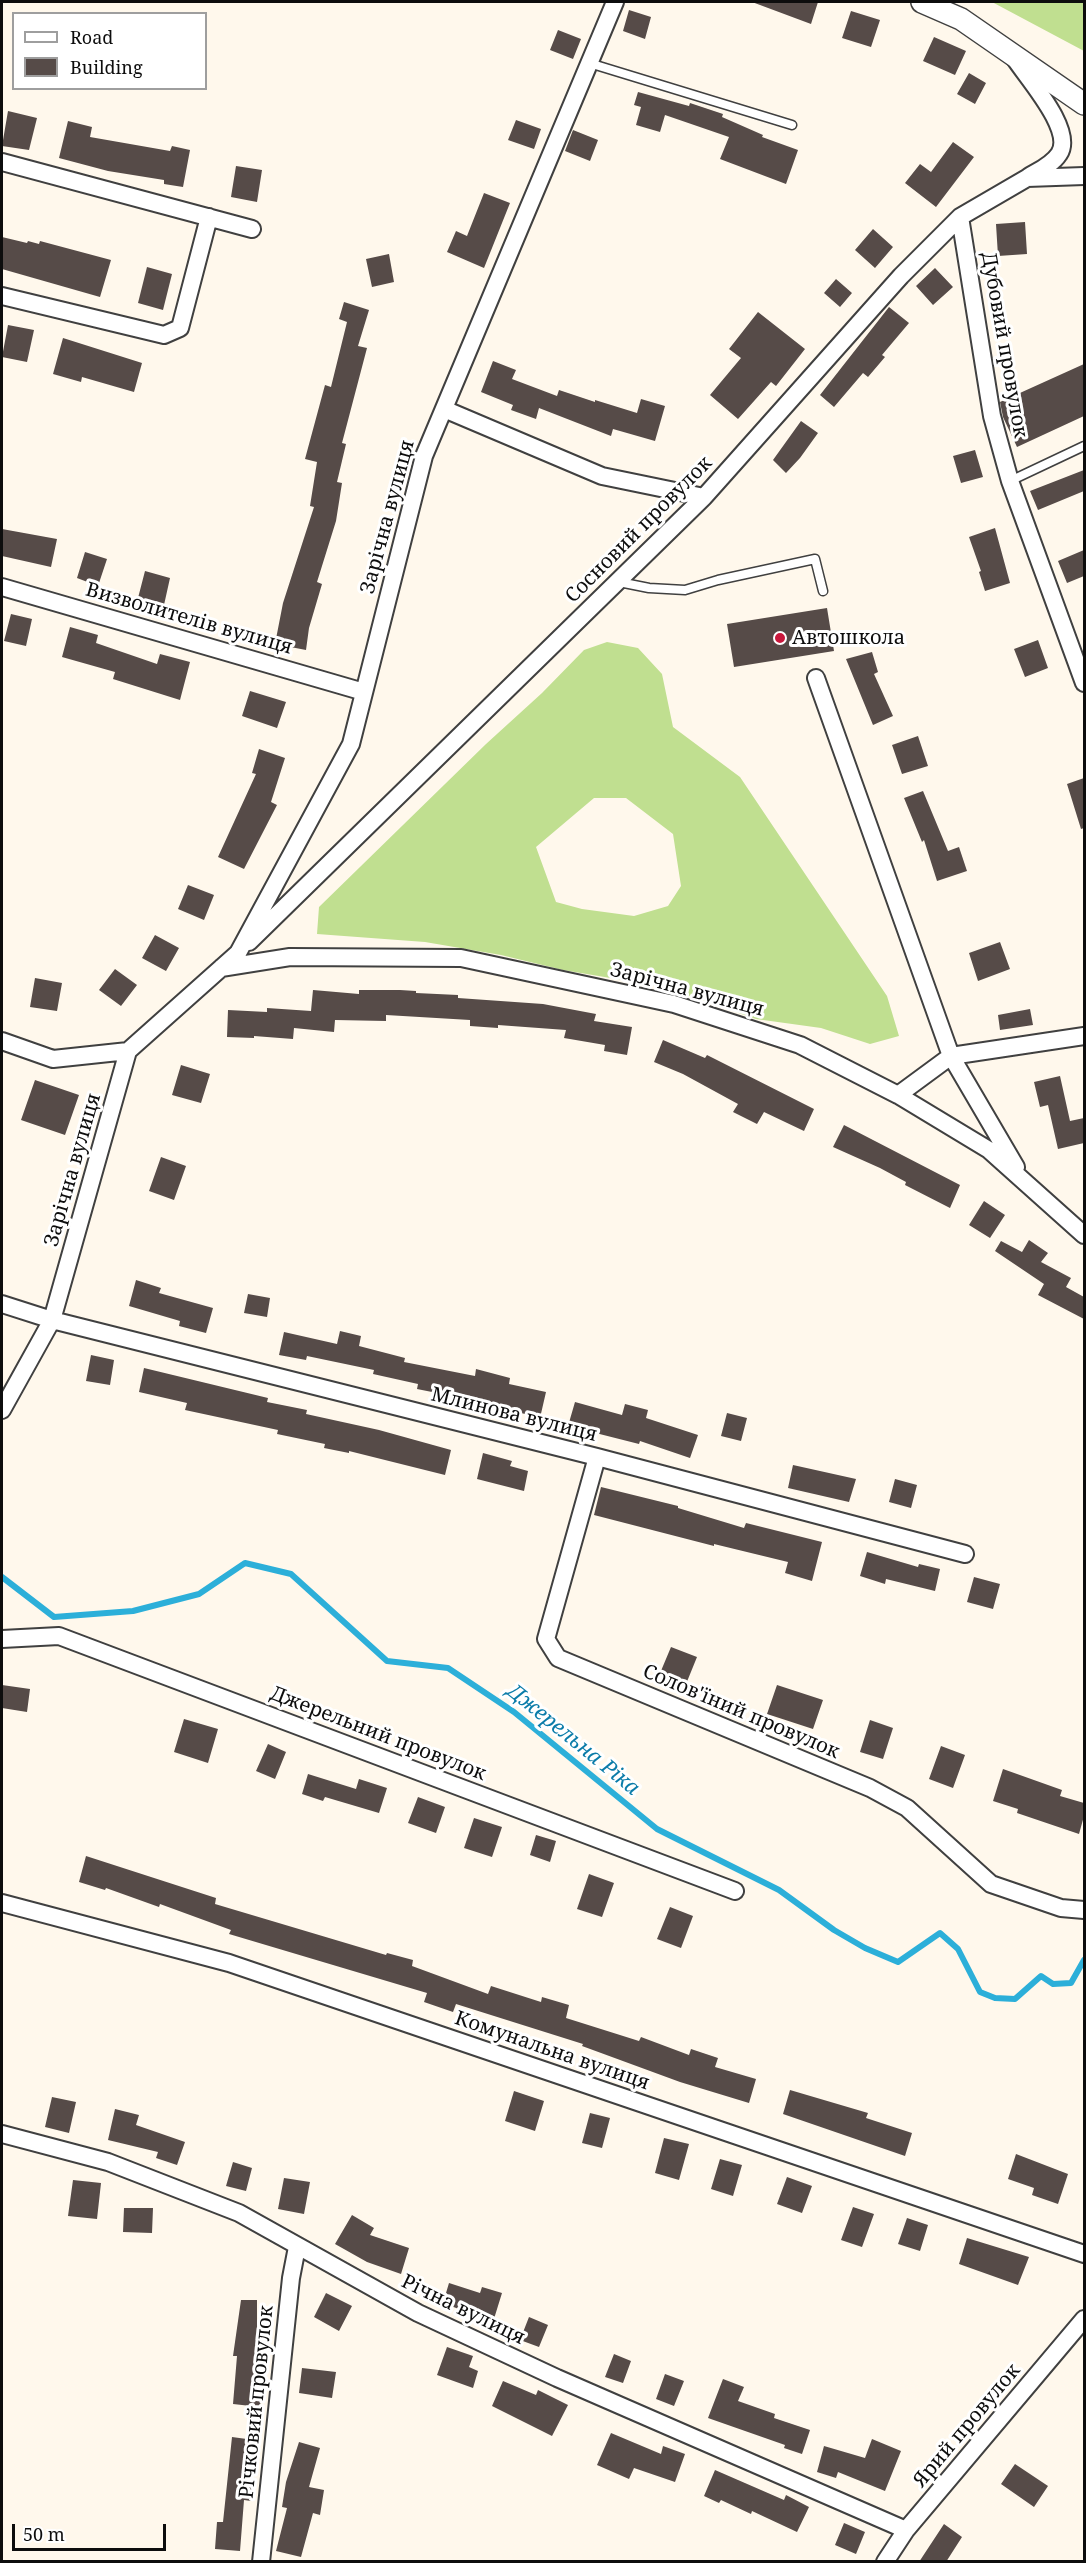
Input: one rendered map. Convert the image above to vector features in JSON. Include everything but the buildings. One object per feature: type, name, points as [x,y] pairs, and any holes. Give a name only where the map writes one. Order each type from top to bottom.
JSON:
[{"type":"street","name":"Зарічна вулиця","points":[[2,1410],[52,1320],[128,1051],[238,953],[351,744],[424,456],[615,2]]},
{"type":"street","points":[[922,2],[961,19],[1084,104]]},
{"type":"street","points":[[1009,52],[1057,121],[1062,142],[1060,152],[1053,161],[1027,178]]},
{"type":"street","points":[[2,162],[252,230]]},
{"type":"street","name":"Сосновий провулок","points":[[238,953],[704,497],[901,276],[960,217],[1027,178],[1084,176]]},
{"type":"street","name":"Дубовий провулок","points":[[960,217],[992,416],[1010,481],[1084,683]]},
{"type":"street","points":[[2,296],[164,335],[180,328],[209,218]]},
{"type":"street","points":[[444,409],[602,476],[704,497]]},
{"type":"street","name":"Визволителів вулиця","points":[[2,587],[364,692]]},
{"type":"street","points":[[816,678],[951,1056],[1025,1181]]},
{"type":"street","name":"Зарічна вулиця","points":[[221,968],[290,957],[461,958],[674,1004],[800,1045],[898,1095],[989,1150],[1084,1235]]},
{"type":"street","points":[[898,1095],[951,1056],[1084,1036]]},
{"type":"street","points":[[2,1041],[53,1059],[128,1051]]},
{"type":"street","name":"Млинова вулиця","points":[[2,1304],[52,1320],[597,1457],[965,1554]]},
{"type":"street","name":"Солов'їний провулок","points":[[597,1457],[546,1639],[558,1658],[870,1788],[907,1808],[991,1884],[1061,1908],[1084,1910]]},
{"type":"street","name":"Джерельний провулок","points":[[2,1640],[59,1636],[735,1891]]},
{"type":"street","name":"Комунальна вулиця","points":[[2,1904],[229,1963],[1084,2254]]},
{"type":"street","name":"Річна вулиця","points":[[2,2134],[108,2162],[239,2213],[428,2318],[557,2378],[906,2530]]},
{"type":"street","name":"Річковий провулок","points":[[261,2562],[291,2278],[297,2247]]},
{"type":"street","name":"Ярий провулок","points":[[885,2562],[906,2530],[1084,2319]]},
{"type":"lane","points":[[589,63],[792,125]]},
{"type":"lane","points":[[1010,481],[1084,446]]},
{"type":"lane","points":[[619,582],[649,588],[685,590],[718,580],[815,559],[823,591]]},
{"type":"green space","points":[[992,2],[1084,2],[1084,51]]},
{"type":"green space","points":[[607,642],[638,648],[662,674],[673,727],[740,777],[887,996],[899,1036],[870,1044],[821,1028],[756,1019],[664,987],[563,970],[501,955],[425,942],[317,934],[319,907],[584,650]],"holes":[[[594,798],[626,798],[673,834],[681,886],[668,906],[634,916],[582,909],[556,902],[536,847]]]},
{"type":"waterway","name":"Джерельна Ріка","points":[[2,1577],[54,1617],[133,1611],[199,1594],[245,1563],[291,1574],[387,1661],[448,1668],[514,1712],[657,1829],[779,1890],[834,1930],[865,1948],[898,1962],[940,1933],[958,1949],[980,1992],[995,1998],[1015,1999],[1041,1976],[1053,1984],[1071,1983],[1084,1960]]},
{"type":"place","name":"Автошкола","points":[[780,638]]}]
